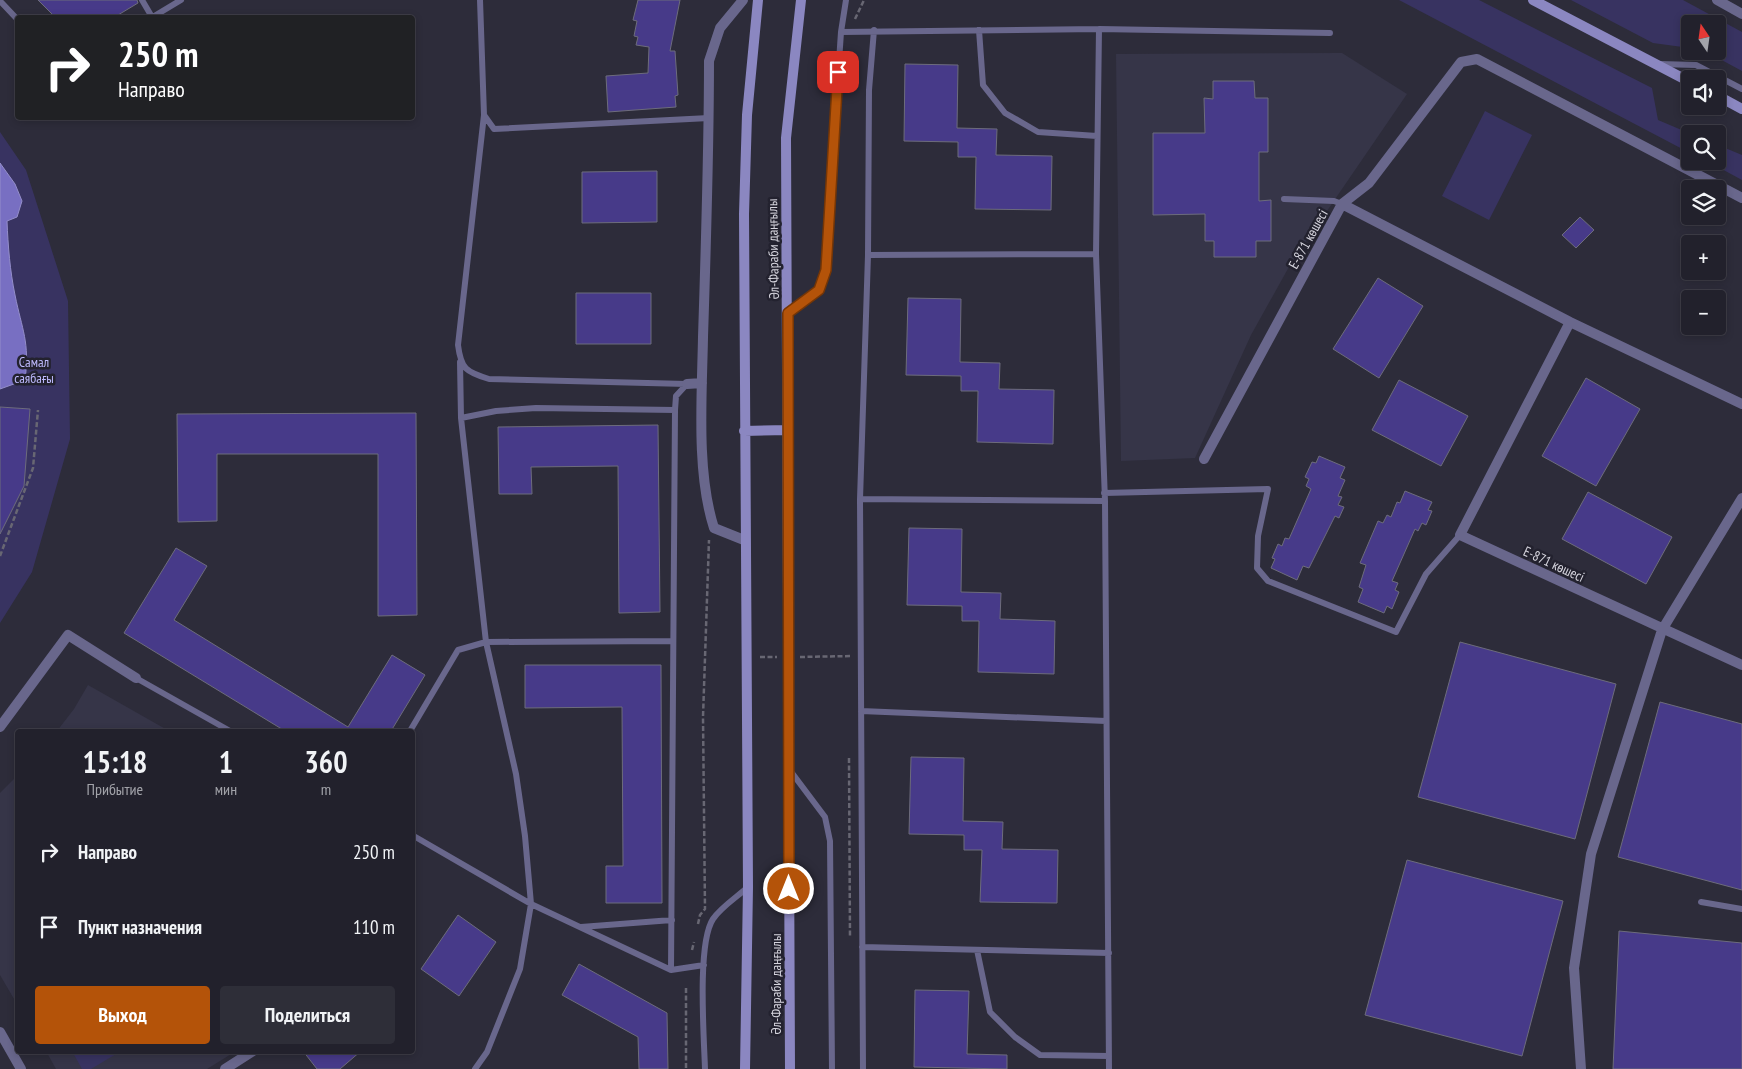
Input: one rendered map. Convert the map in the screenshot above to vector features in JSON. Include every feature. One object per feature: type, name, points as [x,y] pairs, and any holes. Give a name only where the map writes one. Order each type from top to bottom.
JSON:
[{"type":"main road","name":"Әл-Фараби даңғылы","points":[[745,1069],[748,887],[744,540],[744,204],[747,115],[758,0]]},
{"type":"main road","name":"Әл-Фараби даңғылы","points":[[790,1069],[786,138],[800,0]]},
{"type":"main road","points":[[1533,0],[1681,77]]},
{"type":"main road","points":[[1726,100],[1742,109]]},
{"type":"main road","points":[[744,431],[788,430]]},
{"type":"street","points":[[744,0],[720,28],[708,61],[709,118],[702,383],[704,479],[710,516],[714,528],[744,540]]},
{"type":"street","points":[[1717,0],[1742,14]]},
{"type":"street","points":[[1342,204],[1369,183],[1462,62],[1477,59],[1742,198]]},
{"type":"street","name":"Е-871 көшесі","points":[[1204,459],[1342,204],[1570,322],[1742,404]]},
{"type":"street","points":[[1460,535],[1570,322]]},
{"type":"street","points":[[686,384],[702,383]]},
{"type":"street","points":[[1581,1069],[1574,968],[1591,854],[1662,630],[1742,498]]},
{"type":"street","name":"Е-871 көшесі","points":[[1460,535],[1662,630],[1742,665]]},
{"type":"street","points":[[0,726],[68,635],[136,678]]},
{"type":"street","points":[[0,1032],[21,1069]]},
{"type":"street","points":[[225,1069],[248,1054]]},
{"type":"lane","points":[[0,0],[15,17]]},
{"type":"lane","points":[[142,0],[151,15]]},
{"type":"lane","points":[[155,15],[181,0]]},
{"type":"lane","points":[[476,1069],[486,1052],[520,969],[531,904],[525,836],[516,774],[486,642],[461,418],[458,345],[484,115],[480,0]]},
{"type":"lane","points":[[788,313],[819,290],[826,270],[846,0]]},
{"type":"lane","points":[[845,32],[874,30],[1098,29],[1330,34]]},
{"type":"lane","points":[[1098,29],[1096,254],[1105,502],[1109,1069]]},
{"type":"lane","points":[[863,1069],[860,499],[868,255],[869,90],[874,30]]},
{"type":"lane","points":[[979,30],[983,85],[1005,113],[1038,132],[1097,136]]},
{"type":"lane","points":[[1656,64],[1696,65],[1742,89]]},
{"type":"lane","points":[[484,115],[494,129],[544,128],[603,122],[709,118]]},
{"type":"lane","points":[[1284,200],[1334,201],[1342,204]]},
{"type":"lane","points":[[868,255],[1096,254]]},
{"type":"lane","points":[[460,362],[471,374],[489,379],[686,384]]},
{"type":"lane","points":[[671,970],[675,410],[676,396],[686,384]]},
{"type":"lane","points":[[461,418],[496,410],[536,408],[675,410]]},
{"type":"lane","points":[[1104,493],[1268,489],[1258,536],[1257,568],[1268,581],[1396,632],[1426,574],[1460,535]]},
{"type":"lane","points":[[860,499],[1105,502]]},
{"type":"lane","points":[[411,729],[458,650],[486,642],[673,641]]},
{"type":"lane","points":[[136,678],[226,729]]},
{"type":"lane","points":[[861,711],[1106,721]]},
{"type":"lane","points":[[789,769],[826,817],[830,841],[832,1069]]},
{"type":"lane","points":[[415,837],[531,904],[671,970],[704,965]]},
{"type":"lane","points":[[704,1069],[704,965],[709,927],[714,917],[748,887]]},
{"type":"lane","points":[[1701,902],[1742,909]]},
{"type":"lane","points":[[579,927],[672,920]]},
{"type":"lane","points":[[862,948],[1109,953]]},
{"type":"lane","points":[[977,950],[990,1012],[1015,1037],[1040,1055],[1109,1056]]},
{"type":"path","points":[[845,32],[864,0]]},
{"type":"path","points":[[0,556],[34,468],[38,410]]},
{"type":"path","points":[[696,933],[700,915],[705,909],[703,717],[710,516]]},
{"type":"path","points":[[746,658],[861,656]]},
{"type":"path","points":[[692,950],[694,941]]},
{"type":"path","points":[[686,988],[686,1069]]},
{"type":"shaded area","points":[[1342,53],[1407,94],[1290,265],[1251,335],[1195,458],[1121,461],[1116,54]]},
{"type":"shaded area","points":[[0,163],[15,184],[22,201],[17,217],[7,221],[12,277],[27,356],[25,380],[0,389]]},
{"type":"shaded area","points":[[88,685],[165,729],[59,729],[74,709]]},
{"type":"shaded area","points":[[15,778],[15,1001],[0,975],[0,793]]},
{"type":"shaded area","points":[[48,1054],[231,1054],[207,1069],[56,1069]]},
{"type":"green space","points":[[1399,0],[1479,0],[1652,88],[1658,120],[1681,130],[1681,148]]},
{"type":"green space","points":[[1571,0],[1683,0],[1711,15],[1681,15],[1681,47],[1653,43]]},
{"type":"green space","points":[[1726,23],[1742,32],[1742,71],[1722,60],[1726,60]]},
{"type":"green space","points":[[1485,111],[1532,135],[1489,220],[1442,196]]},
{"type":"green space","name":"Самал саябағы","points":[[0,132],[26,170],[68,301],[70,439],[32,572],[0,623]]},
{"type":"green space","points":[[1726,148],[1742,155],[1742,180],[1724,170],[1726,170]]},
{"type":"green space","points":[[74,1054],[116,1054],[91,1069],[82,1069]]},
{"type":"building","points":[[38,0],[137,0],[138,3],[118,15],[53,15]]},
{"type":"building","points":[[638,0],[680,0],[670,51],[675,51],[678,95],[675,96],[676,107],[608,112],[606,76],[648,73],[649,47],[636,45],[638,37],[634,36],[637,21],[633,20]]},
{"type":"building","points":[[905,64],[958,65],[957,128],[997,129],[996,155],[1052,156],[1051,210],[975,209],[976,157],[958,157],[958,142],[904,141]]},
{"type":"building","points":[[1213,81],[1254,81],[1255,98],[1268,98],[1268,152],[1259,152],[1259,201],[1271,200],[1271,241],[1256,241],[1256,257],[1214,257],[1214,241],[1205,241],[1205,214],[1153,215],[1153,133],[1205,133],[1204,98],[1213,99]]},
{"type":"building","points":[[657,171],[657,222],[582,223],[582,172]]},
{"type":"building","points":[[1580,217],[1594,230],[1576,248],[1562,235]]},
{"type":"building","points":[[1378,278],[1423,306],[1379,378],[1333,349]]},
{"type":"building","points":[[576,293],[651,293],[651,344],[576,344]]},
{"type":"building","points":[[908,298],[961,299],[960,362],[1000,363],[999,389],[1054,390],[1053,444],[977,442],[978,391],[961,391],[961,376],[906,375]]},
{"type":"building","points":[[1586,378],[1640,409],[1596,486],[1542,456]]},
{"type":"building","points":[[1399,380],[1468,416],[1441,466],[1372,430]]},
{"type":"building","points":[[0,407],[30,409],[24,486],[0,534]]},
{"type":"building","points":[[416,413],[417,615],[378,616],[378,454],[217,454],[217,521],[178,522],[177,414]]},
{"type":"building","points":[[658,425],[660,612],[619,613],[618,466],[531,467],[532,494],[499,494],[498,427]]},
{"type":"building","points":[[1319,456],[1345,467],[1340,478],[1345,480],[1338,496],[1342,497],[1338,505],[1344,507],[1339,518],[1335,516],[1309,568],[1303,566],[1297,580],[1271,568],[1275,559],[1272,558],[1278,544],[1282,546],[1285,538],[1289,539],[1311,489],[1306,486],[1309,479],[1305,477],[1312,462],[1316,463]]},
{"type":"building","points":[[1405,491],[1432,502],[1428,510],[1432,511],[1426,525],[1422,523],[1418,531],[1415,529],[1392,581],[1398,583],[1395,590],[1399,592],[1392,609],[1387,606],[1384,613],[1358,602],[1363,589],[1359,587],[1366,565],[1360,563],[1378,521],[1383,523],[1387,515],[1391,517],[1397,502],[1400,503]]},
{"type":"building","points":[[1588,492],[1672,537],[1646,584],[1562,539]]},
{"type":"building","points":[[909,528],[962,529],[961,592],[1001,593],[1000,619],[1055,621],[1054,674],[978,672],[979,621],[962,621],[962,606],[907,605]]},
{"type":"building","points":[[176,548],[207,566],[174,620],[348,727],[392,655],[425,675],[392,729],[282,729],[124,633]]},
{"type":"building","points":[[1460,642],[1616,684],[1575,839],[1418,797]]},
{"type":"building","points":[[525,665],[661,665],[662,903],[606,903],[606,866],[623,866],[622,707],[525,708]]},
{"type":"building","points":[[1660,702],[1742,724],[1742,890],[1618,857]]},
{"type":"building","points":[[911,757],[964,758],[963,821],[1003,822],[1002,849],[1058,850],[1057,903],[980,902],[982,850],[964,850],[964,835],[909,834]]},
{"type":"building","points":[[1407,860],[1563,901],[1522,1056],[1365,1015]]},
{"type":"building","points":[[458,915],[496,942],[459,996],[421,969]]},
{"type":"building","points":[[1619,931],[1742,943],[1742,1069],[1613,1069]]},
{"type":"building","points":[[579,964],[667,1013],[668,1069],[639,1069],[638,1037],[562,995]]},
{"type":"building","points":[[915,990],[969,991],[967,1054],[1007,1055],[1007,1069],[914,1067]]},
{"type":"building","points":[[305,1054],[358,1054],[340,1069],[317,1069]]},
{"type":"route","points":[[789,889],[788,313],[819,290],[826,270],[838,72]]}]
